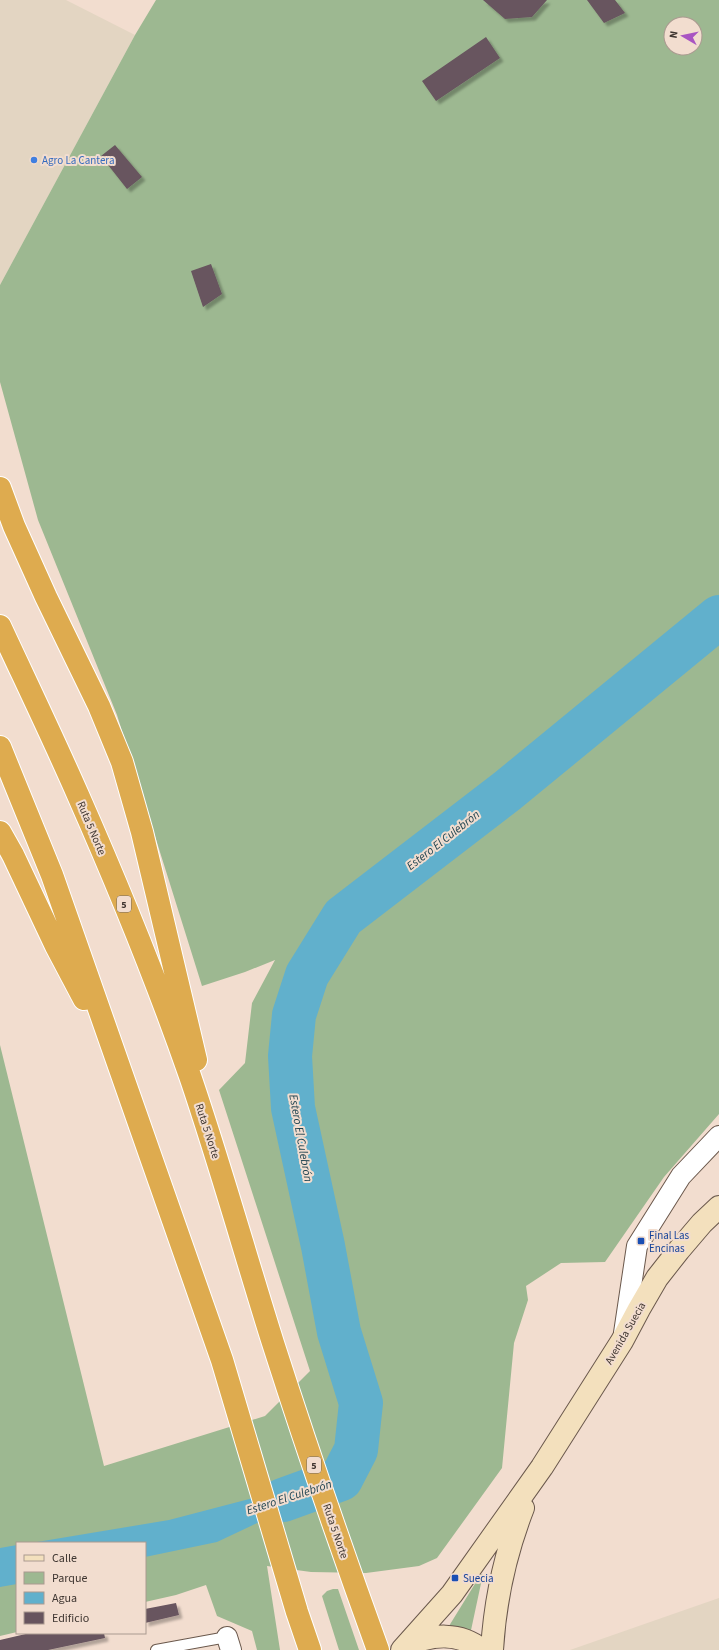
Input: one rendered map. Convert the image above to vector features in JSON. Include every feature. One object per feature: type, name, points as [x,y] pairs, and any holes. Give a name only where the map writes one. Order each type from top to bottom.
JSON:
[{"type":"highway","points":[[0,488],[20,540],[99,706],[122,762],[133,797],[227,1190]]},
{"type":"highway","name":"Ruta 5 Norte","points":[[0,626],[78,794],[128,913],[190,1076],[227,1190],[273,1343],[355,1587],[378,1650]]},
{"type":"highway","points":[[0,747],[52,875],[222,1360],[297,1612],[310,1650]]},
{"type":"highway","points":[[0,832],[13,855],[56,946],[120,1067]]},
{"type":"main road","name":"Avenida Suecia","points":[[405,1648],[452,1594],[542,1467],[622,1341],[657,1278],[678,1250],[702,1223],[719,1207]]},
{"type":"main road","name":"Avenida Suecia","points":[[492,1650],[498,1592],[505,1560],[527,1497],[542,1467]]},
{"type":"main road","points":[[405,1648],[421,1639],[445,1636],[468,1642],[482,1650]]},
{"type":"street","points":[[622,1341],[637,1246],[681,1176],[719,1136]]},
{"type":"lane","points":[[156,1650],[229,1643]]},
{"type":"shaded area","name":"Agro La Cantera","points":[[0,0],[66,0],[135,35],[0,285]]},
{"type":"shaded area","points":[[719,1598],[719,1650],[570,1650]]},
{"type":"green space","points":[[156,0],[719,0],[719,1114],[664,1177],[605,1262],[561,1263],[526,1286],[528,1300],[514,1343],[502,1468],[437,1558],[419,1566],[366,1573],[311,1572],[267,1566],[280,1650],[257,1650],[252,1631],[217,1616],[206,1585],[176,1595],[146,1602],[146,1542],[16,1542],[16,1632],[0,1636],[0,1045],[104,1466],[265,1416],[310,1371],[219,1090],[245,1063],[252,1003],[275,960],[245,972],[202,986],[117,715],[38,520],[0,382],[0,285],[135,35]]},
{"type":"green space","points":[[481,1574],[483,1574],[470,1635],[449,1626]]},
{"type":"green space","points":[[338,1589],[359,1650],[339,1650],[322,1596],[327,1591]]},
{"type":"water","points":[[341,1479],[289,1508],[217,1542],[146,1557],[146,1542],[37,1542],[169,1520],[284,1490]]},
{"type":"water","points":[[16,1545],[16,1584],[0,1587],[0,1548]]},
{"type":"building","points":[[483,0],[547,0],[532,17],[505,19]]},
{"type":"building","points":[[587,0],[615,0],[625,13],[604,23]]},
{"type":"building","points":[[486,37],[500,58],[436,101],[422,81]]},
{"type":"building","points":[[115,145],[142,177],[127,189],[101,156]]},
{"type":"building","points":[[211,264],[222,294],[203,307],[191,271]]},
{"type":"building","points":[[176,1603],[179,1615],[146,1623],[146,1609]]},
{"type":"building","points":[[26,1634],[104,1634],[105,1638],[48,1650],[0,1650],[0,1640]]},
{"type":"waterway","name":"Estero El Culebrón","points":[[283,1500],[341,1479],[356,1450],[361,1403],[339,1332],[323,1246],[293,1108],[290,1056],[294,1015],[307,975],[343,917],[507,791],[719,617]]},
{"type":"place","name":"Agro La Cantera","points":[[34,160]]},
{"type":"place","name":"Final Las Encinas","points":[[641,1241]]},
{"type":"place","name":"Suecia","points":[[455,1578]]}]
